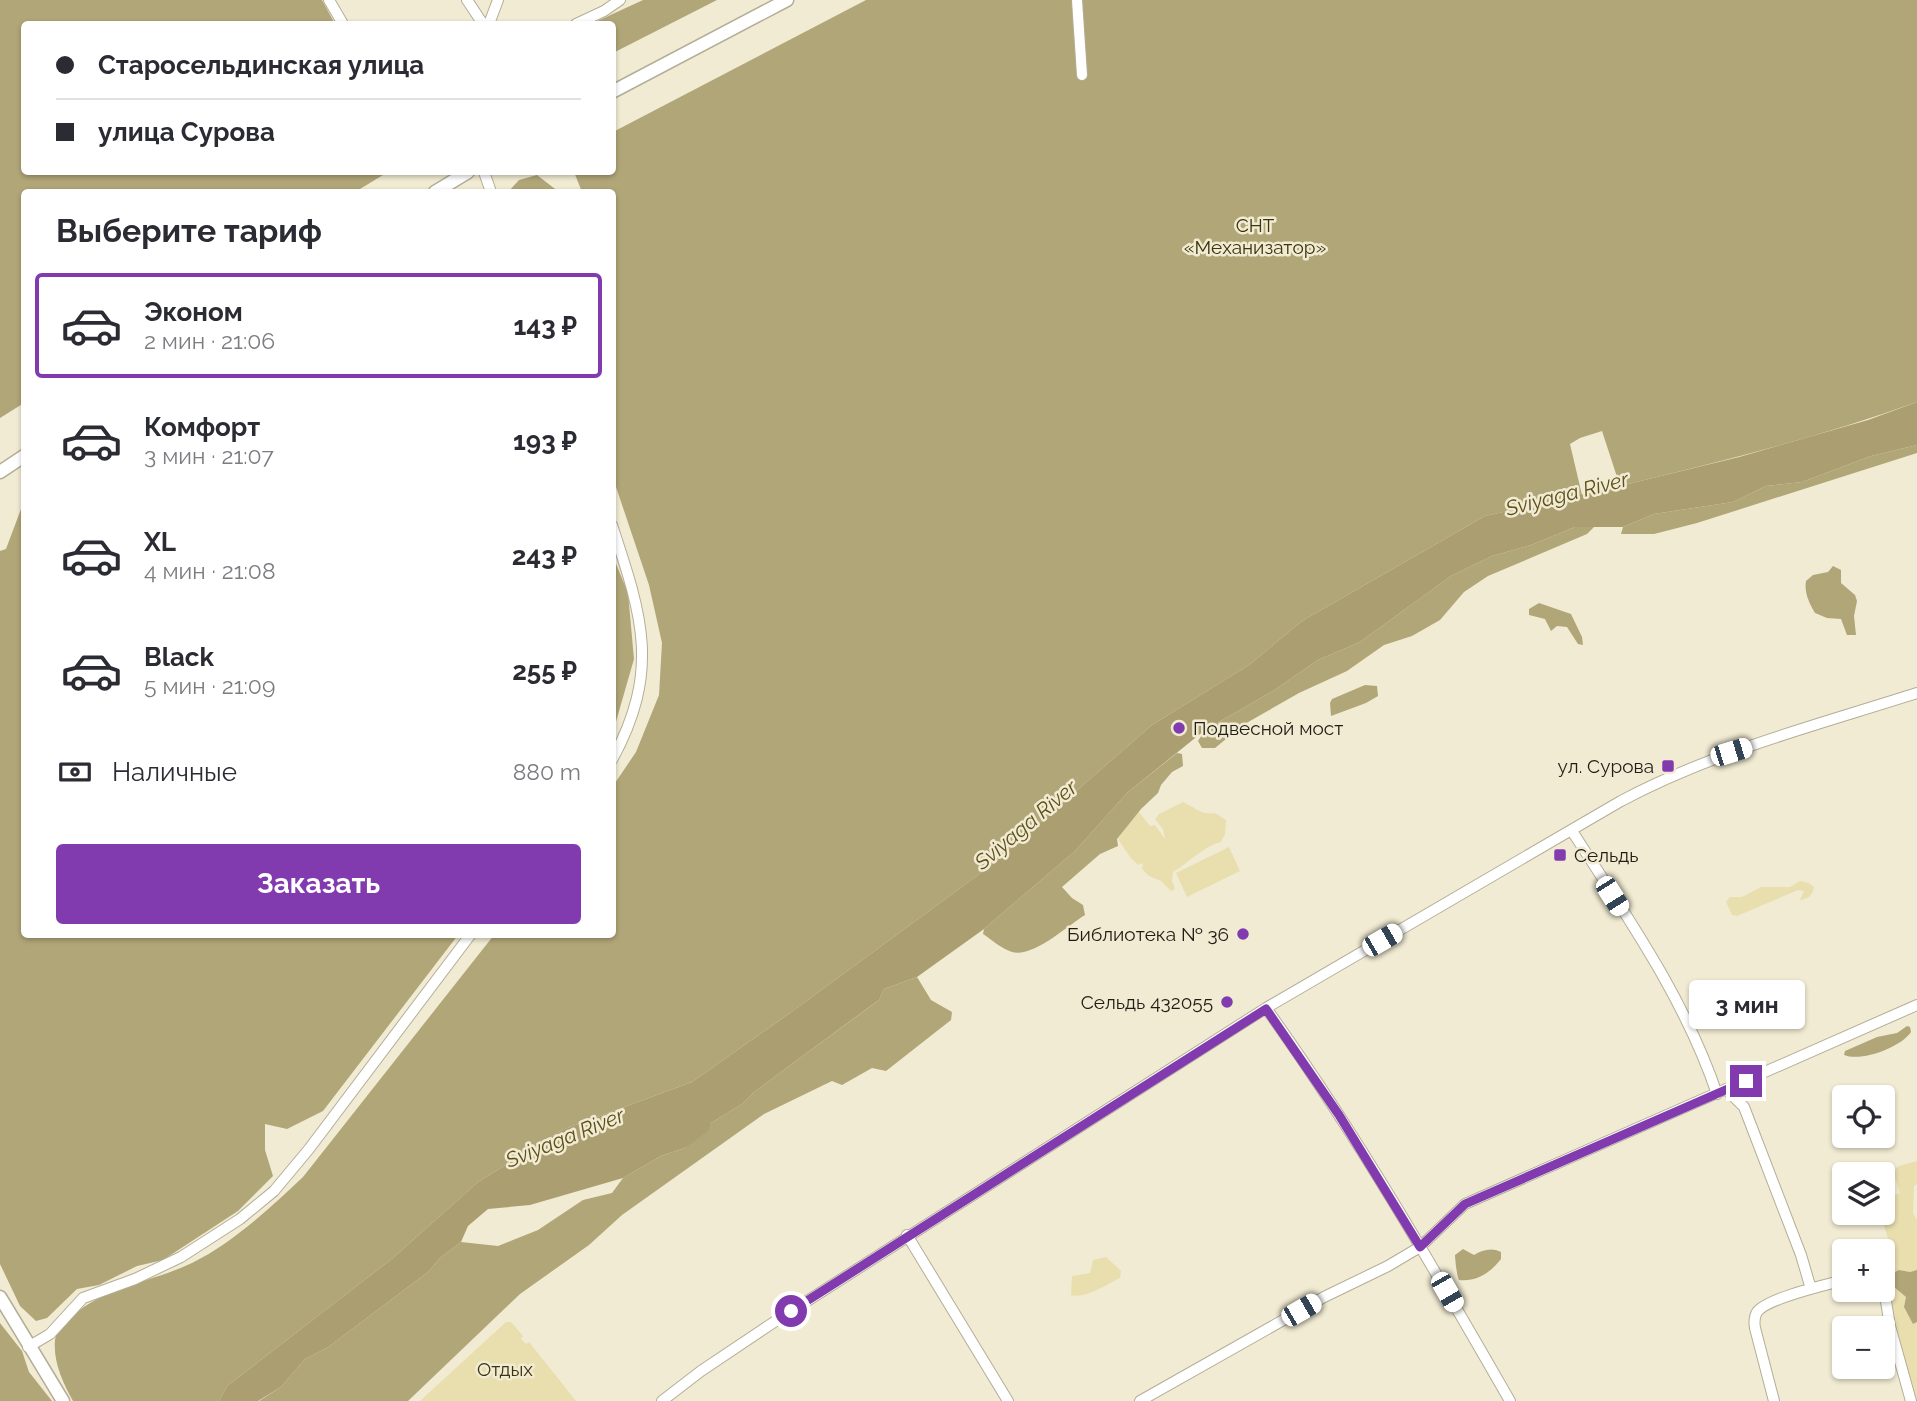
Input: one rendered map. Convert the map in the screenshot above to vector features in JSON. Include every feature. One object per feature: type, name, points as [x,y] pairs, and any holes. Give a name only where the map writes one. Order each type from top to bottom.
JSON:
[{"type":"main road","points":[[616,90],[787,0]]},
{"type":"main road","points":[[440,189],[461,175]]},
{"type":"main road","points":[[0,472],[21,458]]},
{"type":"main road","points":[[0,1297],[63,1401]]},
{"type":"street","points":[[329,0],[341,21]]},
{"type":"street","points":[[467,0],[481,21]]},
{"type":"street","points":[[490,21],[498,0]]},
{"type":"street","points":[[582,21],[620,0]]},
{"type":"street","points":[[1077,0],[1082,75]]},
{"type":"street","points":[[616,538],[639,615],[644,646],[641,686],[632,719],[616,752]]},
{"type":"street","points":[[662,1401],[701,1371],[907,1235],[1266,1009],[1646,788],[1731,752],[1917,693]]},
{"type":"street","points":[[1572,831],[1682,1008],[1722,1092],[1744,1107],[1801,1255],[1811,1289]]},
{"type":"street","points":[[28,1346],[50,1334],[83,1298],[181,1258],[240,1219],[274,1191],[309,1149],[468,938]]},
{"type":"street","points":[[1140,1401],[1324,1297],[1420,1247],[1465,1204],[1917,1005]]},
{"type":"street","points":[[1266,1009],[1339,1115],[1510,1401]]},
{"type":"street","points":[[907,1235],[1008,1401]]},
{"type":"street","points":[[1774,1401],[1754,1318],[1764,1306],[1832,1283]]},
{"type":"street","points":[[1886,1302],[1911,1401]]},
{"type":"green space","points":[[0,0],[322,0],[333,21],[21,21],[21,175],[383,175],[360,189],[21,189],[21,405],[0,418]]},
{"type":"green space","points":[[643,0],[717,0],[616,51],[616,21],[598,21]]},
{"type":"green space","name":"СНТ «Механизатор»","points":[[866,0],[1917,0],[1917,402],[1807,438],[1620,486],[1602,431],[1580,438],[1570,444],[1582,495],[1485,516],[1302,621],[1249,665],[1152,725],[989,867],[692,1082],[562,1130],[478,1182],[393,1258],[227,1386],[219,1401],[73,1401],[57,1364],[56,1337],[62,1326],[79,1310],[110,1293],[176,1270],[207,1255],[278,1201],[303,1177],[492,938],[616,938],[616,782],[636,752],[659,695],[662,643],[649,585],[616,487],[616,189],[581,189],[575,175],[616,175],[616,130]]},
{"type":"green space","points":[[537,175],[555,189],[511,189],[519,180]]},
{"type":"green space","points":[[1917,445],[1917,453],[1697,523],[1654,534],[1621,534],[1623,527],[1654,514],[1733,502],[1766,486],[1802,482],[1871,456]]},
{"type":"green space","points":[[21,509],[21,938],[456,938],[323,1111],[287,1129],[265,1124],[265,1150],[273,1176],[238,1211],[163,1260],[137,1266],[99,1285],[77,1289],[47,1318],[36,1321],[20,1306],[0,1264],[0,551],[6,549]]},
{"type":"green space","points":[[1575,527],[1594,527],[1587,534],[1488,576],[1464,592],[1440,620],[1412,636],[1384,645],[1347,671],[1299,693],[1243,725],[1215,748],[1202,748],[1198,741],[1205,730],[1273,691],[1318,660],[1360,642],[1451,576],[1492,556],[1531,545]]},
{"type":"green space","points":[[616,564],[628,593],[634,659],[616,722]]},
{"type":"green space","points":[[1833,566],[1841,570],[1841,583],[1855,595],[1857,601],[1854,616],[1856,635],[1847,635],[1841,619],[1827,618],[1815,613],[1808,597],[1806,581],[1813,575],[1828,572]]},
{"type":"green space","points":[[1539,603],[1571,614],[1583,645],[1578,644],[1567,627],[1557,626],[1551,631],[1545,619],[1529,615],[1529,609]]},
{"type":"green space","points":[[1365,685],[1377,686],[1378,696],[1331,716],[1332,699]]},
{"type":"green space","points":[[1177,753],[1182,754],[1183,766],[1172,772],[1158,793],[1141,809],[1117,839],[1118,846],[1100,854],[1062,887],[1083,905],[1085,915],[1040,946],[1020,953],[1005,949],[983,934],[984,929],[1075,851],[1127,793]]},
{"type":"green space","points":[[1183,802],[1203,812],[1215,813],[1226,820],[1225,834],[1221,842],[1202,851],[1173,872],[1175,889],[1171,891],[1161,881],[1149,876],[1142,869],[1143,863],[1138,865],[1118,839],[1129,819],[1138,811],[1150,826],[1155,825],[1165,839],[1163,829],[1155,819],[1159,814]]},
{"type":"green space","points":[[1229,847],[1240,871],[1187,897],[1176,873]]},
{"type":"green space","points":[[1800,881],[1814,887],[1808,898],[1800,900],[1804,891],[1798,890],[1737,916],[1732,915],[1726,902],[1730,897],[1742,897],[1761,887],[1790,887]]},
{"type":"green space","points":[[917,977],[931,1000],[952,1012],[951,1020],[886,1071],[872,1068],[842,1085],[832,1081],[764,1114],[622,1215],[589,1245],[520,1294],[408,1401],[259,1401],[281,1387],[305,1359],[327,1348],[428,1272],[440,1258],[461,1242],[498,1246],[538,1230],[583,1200],[612,1193],[623,1178],[661,1156],[685,1148],[711,1123],[742,1104],[754,1092],[879,1000],[884,989]]},
{"type":"green space","points":[[1907,1026],[1911,1032],[1889,1048],[1860,1057],[1844,1055],[1845,1051],[1877,1037],[1897,1033]]},
{"type":"green space","points":[[1917,1161],[1913,1213],[1917,1220],[1917,1270],[1899,1270],[1895,1284],[1895,1239],[1888,1239],[1884,1225],[1895,1225],[1895,1195],[1900,1193],[1895,1169]]},
{"type":"green space","points":[[1463,1249],[1474,1255],[1487,1250],[1498,1250],[1501,1252],[1501,1259],[1483,1275],[1459,1280],[1455,1255]]},
{"type":"green space","points":[[1106,1257],[1121,1271],[1120,1278],[1090,1293],[1071,1295],[1072,1276],[1090,1273],[1093,1260]]},
{"type":"green space","points":[[1917,1270],[1917,1322],[1913,1324],[1904,1307],[1906,1297],[1895,1288],[1895,1272]]},
{"type":"green space","points":[[1895,1288],[1906,1297],[1904,1307],[1913,1323],[1917,1322],[1917,1401],[1912,1401],[1891,1302],[1895,1302]]},
{"type":"green space","name":"Отдых","points":[[506,1322],[511,1322],[526,1344],[529,1342],[576,1401],[420,1401]]},
{"type":"green space","points":[[0,1323],[22,1351],[29,1372],[52,1401],[0,1401]]},
{"type":"water","name":"Sviyaga River","points":[[1917,402],[1917,445],[1871,456],[1802,482],[1766,486],[1733,502],[1654,514],[1623,527],[1575,527],[1531,545],[1492,556],[1451,576],[1360,642],[1318,660],[1273,691],[1205,730],[1127,793],[1075,851],[984,929],[917,977],[884,989],[879,1000],[754,1092],[742,1104],[711,1123],[708,1131],[685,1148],[661,1156],[623,1178],[530,1205],[488,1209],[468,1226],[461,1242],[440,1258],[428,1272],[327,1348],[305,1359],[281,1387],[258,1401],[219,1401],[227,1386],[393,1258],[478,1182],[562,1130],[692,1082],[989,867],[1152,725],[1249,665],[1302,621],[1485,516],[1739,457],[1868,420]]},
{"type":"place","name":"Подвесной мост","points":[[1179,728]]},
{"type":"place","name":"ул. Сурова","points":[[1668,766]]},
{"type":"place","name":"Сельдь","points":[[1560,855]]},
{"type":"place","name":"Библиотека № 36","points":[[1243,934]]},
{"type":"place","name":"Сельдь 432055","points":[[1227,1002]]},
{"type":"route","points":[[791,1311],[1266,1009],[1339,1115],[1420,1247],[1465,1204],[1746,1081]]}]
